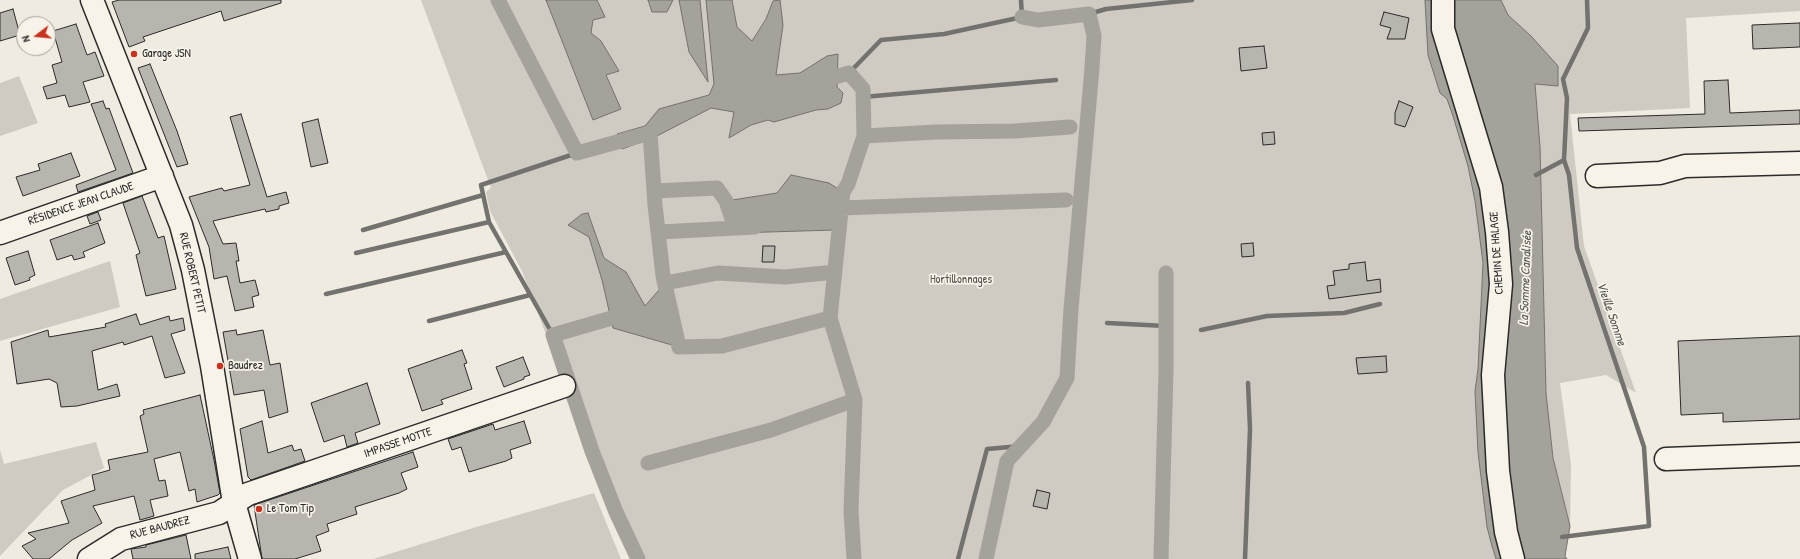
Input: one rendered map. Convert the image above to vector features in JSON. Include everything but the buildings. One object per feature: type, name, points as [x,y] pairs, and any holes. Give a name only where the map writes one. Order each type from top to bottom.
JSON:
[{"type":"street","name":"RUE ROBERT PETIT","points":[[92,0],[181,225],[193,270],[221,416],[234,503],[250,559]]},
{"type":"street","name":"CHEMIN DE HALAGE","points":[[1442,0],[1443,29],[1491,187],[1497,232],[1501,284],[1493,375],[1498,471],[1506,532],[1513,559]]},
{"type":"street","points":[[1597,176],[1660,173],[1685,166],[1800,163]]},
{"type":"street","name":"RÉSIDENCE JEAN CLAUDE","points":[[0,232],[162,176]]},
{"type":"street","name":"IMPASSE MOTTE","points":[[234,503],[248,494],[564,386]]},
{"type":"street","points":[[1666,459],[1800,454]]},
{"type":"street","name":"RUE BAUDREZ","points":[[89,559],[121,539],[219,513],[234,503]]},
{"type":"green space","name":"Hortillonnages","points":[[421,0],[1429,0],[1431,41],[1482,202],[1501,559],[636,559],[562,377],[522,271],[490,211],[486,192],[491,188]]},
{"type":"green space","points":[[1501,0],[1800,0],[1800,11],[1686,18],[1690,108],[1570,114],[1584,246],[1636,393],[1606,375],[1560,383],[1571,465],[1570,526],[1553,458],[1546,393],[1540,147],[1535,83],[1558,86],[1531,36],[1508,15]]},
{"type":"green space","points":[[19,76],[38,123],[0,136],[0,83]]},
{"type":"green space","points":[[110,261],[120,307],[0,341],[0,299]]},
{"type":"green space","points":[[96,442],[104,468],[63,490],[0,556],[0,450],[4,464]]},
{"type":"green space","points":[[594,493],[621,559],[373,559],[473,528]]},
{"type":"water","points":[[546,0],[597,0],[605,17],[593,20],[591,33],[601,41],[619,71],[606,75],[621,109],[593,120]]},
{"type":"water","points":[[648,0],[673,0],[667,12],[652,12]]},
{"type":"water","points":[[679,0],[700,0],[708,82],[689,52]]},
{"type":"water","points":[[706,0],[732,0],[737,27],[752,41],[766,19],[773,1],[780,0],[783,25],[776,75],[800,73],[827,56],[838,54],[837,87],[843,93],[841,103],[828,109],[816,110],[774,122],[768,120],[751,125],[729,138],[734,112],[711,108],[655,137],[622,149],[617,134],[645,126],[659,109],[709,95],[714,84]]},
{"type":"water","points":[[1425,0],[1434,0],[1439,52],[1445,76],[1459,110],[1483,199],[1491,267],[1505,559],[1496,559],[1487,527],[1478,452],[1475,391],[1478,369],[1483,263],[1475,201],[1468,166],[1453,116],[1447,99],[1440,93],[1428,55]]},
{"type":"water","name":"La Somme Canalisée","points":[[1448,0],[1501,0],[1508,15],[1531,36],[1558,66],[1558,86],[1535,84],[1540,147],[1546,393],[1553,458],[1570,526],[1565,556],[1567,559],[1523,559],[1509,504],[1503,384],[1512,284],[1460,62]]},
{"type":"water","points":[[791,175],[829,183],[843,192],[839,223],[835,230],[734,233],[735,228],[726,201],[777,193]]},
{"type":"water","points":[[588,213],[604,258],[626,272],[645,306],[665,283],[679,347],[613,328],[602,280],[589,237],[568,225],[582,214]]},
{"type":"waterway","points":[[498,0],[577,153],[650,133],[655,205],[663,276],[679,347],[722,346],[830,318],[855,400],[851,511],[854,559]]},
{"type":"waterway","points":[[849,73],[881,40],[944,34],[1022,17],[1021,0]]},
{"type":"waterway","points":[[1089,14],[1106,9],[1192,0]]},
{"type":"waterway","name":"Vieille Somme","points":[[1562,537],[1649,526],[1644,447],[1577,248],[1569,175],[1564,160],[1567,98],[1563,79],[1588,28],[1587,0]]},
{"type":"waterway","points":[[986,559],[1007,461],[1043,422],[1067,378],[1071,309],[1092,68],[1094,36],[1089,14],[1038,20],[1022,17]]},
{"type":"waterway","points":[[820,81],[849,73],[863,89],[864,136],[848,184],[843,192],[830,318]]},
{"type":"waterway","points":[[863,97],[1056,80]]},
{"type":"waterway","points":[[864,136],[936,132],[1015,131],[1070,127]]},
{"type":"waterway","points":[[553,335],[489,222],[481,185],[577,153]]},
{"type":"waterway","points":[[1536,175],[1564,160]]},
{"type":"waterway","points":[[654,191],[717,188],[726,201],[735,228]]},
{"type":"waterway","points":[[363,230],[483,195]]},
{"type":"waterway","points":[[841,208],[1066,200]]},
{"type":"waterway","points":[[356,253],[489,222]]},
{"type":"waterway","points":[[659,232],[755,227]]},
{"type":"waterway","points":[[326,294],[506,252]]},
{"type":"waterway","points":[[665,283],[718,273],[785,277],[835,272]]},
{"type":"waterway","points":[[1161,559],[1166,370],[1166,273]]},
{"type":"waterway","points":[[429,321],[530,295]]},
{"type":"waterway","points":[[1201,330],[1267,316],[1344,313],[1380,304]]},
{"type":"waterway","points":[[629,313],[553,335],[592,451],[616,512],[638,559]]},
{"type":"waterway","points":[[1107,323],[1166,326]]},
{"type":"waterway","points":[[1245,559],[1250,429],[1248,383]]},
{"type":"waterway","points":[[648,463],[771,430],[855,400]]},
{"type":"waterway","points":[[958,559],[987,449],[1021,446]]},
{"type":"place","name":"Garage JSN","points":[[134,54]]},
{"type":"place","name":"Baudrez","points":[[220,366]]},
{"type":"place","name":"Le Tom Tip","points":[[259,509]]}]
